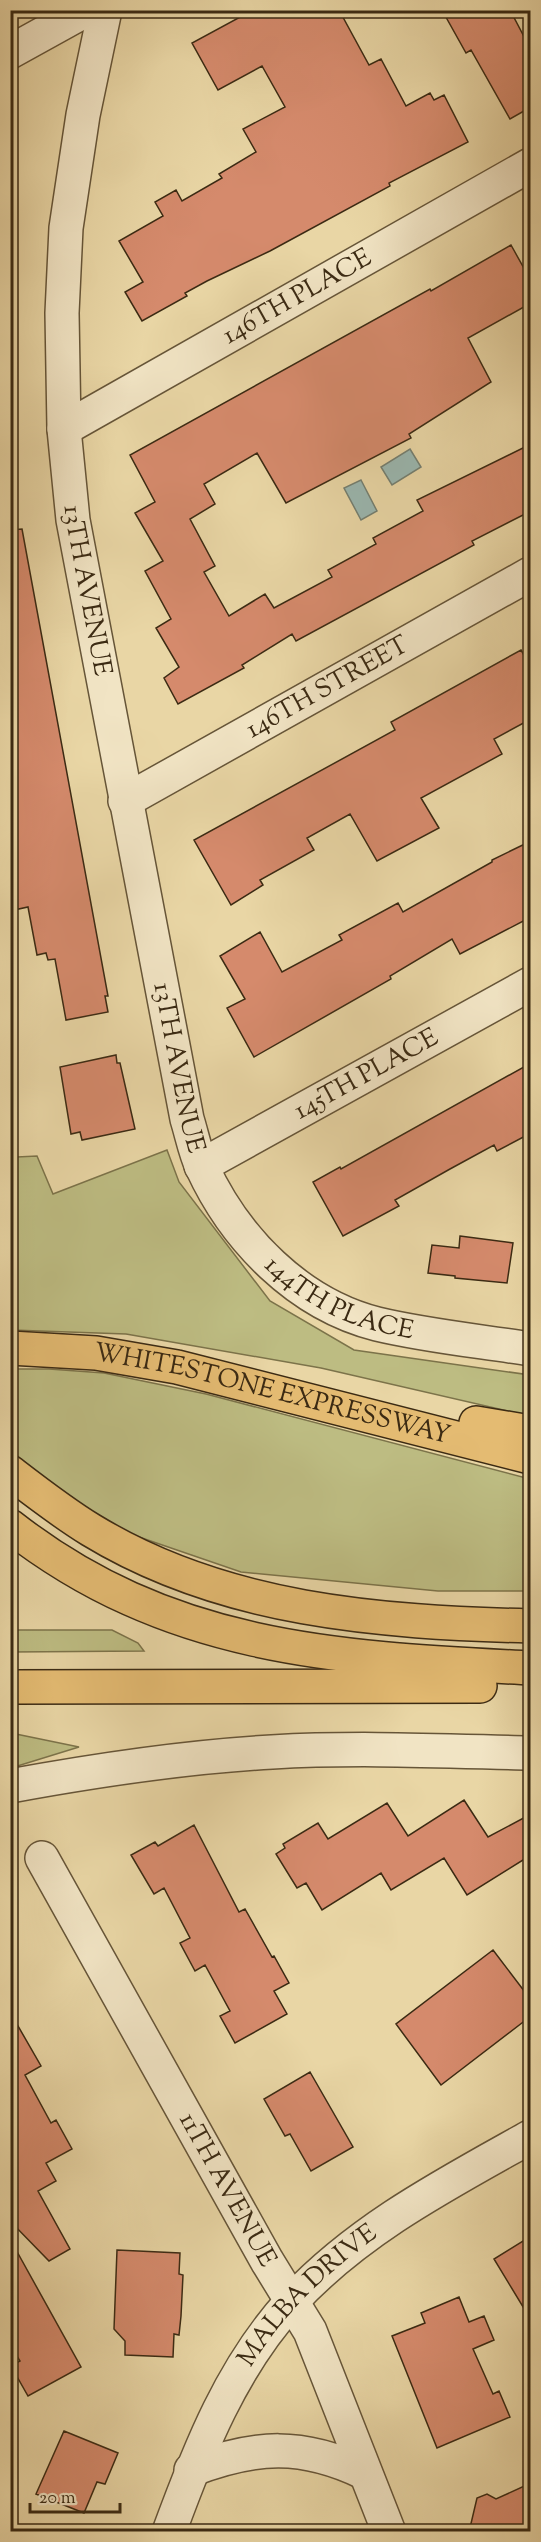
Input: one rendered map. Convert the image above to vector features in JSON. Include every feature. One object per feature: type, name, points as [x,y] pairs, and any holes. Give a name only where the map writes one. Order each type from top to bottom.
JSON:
[{"type":"highway","name":"WHITESTONE EXPRESSWAY","points":[[10,1348],[123,1357],[230,1379],[531,1457]]},
{"type":"highway","points":[[230,1379],[531,1432]]},
{"type":"highway","points":[[10,1472],[70,1516],[114,1543],[172,1571],[232,1592],[281,1604],[332,1612],[438,1622],[531,1626]]},
{"type":"highway","points":[[10,1526],[48,1553],[115,1591],[166,1614],[231,1635],[301,1650],[368,1658],[531,1668]]},
{"type":"highway","points":[[10,1687],[531,1686]]},
{"type":"street","points":[[10,52],[86,10]]},
{"type":"street","name":"13TH AVENUE","points":[[105,10],[83,115],[66,228],[62,313],[64,429],[73,520],[125,801],[187,1119],[201,1166]]},
{"type":"street","name":"146TH PLACE","points":[[64,429],[531,165]]},
{"type":"street","name":"146TH STREET","points":[[125,801],[531,574]]},
{"type":"street","name":"145TH PLACE","points":[[201,1166],[531,984]]},
{"type":"street","name":"144TH PLACE","points":[[201,1166],[239,1230],[269,1263],[298,1287],[334,1307],[375,1323],[531,1349]]},
{"type":"street","points":[[10,1786],[155,1761],[272,1752],[360,1750],[531,1753]]},
{"type":"street","name":"11TH AVENUE","points":[[42,1858],[267,2261],[317,2345],[389,2532]]},
{"type":"street","name":"MALBA DRIVE","points":[[169,2532],[191,2470],[213,2422],[256,2347],[292,2301],[353,2246],[397,2215],[444,2185],[531,2137]]},
{"type":"street","points":[[191,2470],[240,2455],[287,2450],[331,2457],[365,2473]]},
{"type":"shaded area","points":[[11,1130],[17,1157],[37,1156],[53,1194],[167,1150],[179,1182],[270,1301],[354,1350],[530,1375],[530,1416],[321,1368],[126,1334],[11,1330]]},
{"type":"shaded area","points":[[11,1369],[104,1373],[206,1394],[530,1479],[530,1591],[438,1591],[241,1572],[104,1525],[11,1451]]},
{"type":"shaded area","points":[[10,1630],[112,1630],[138,1643],[144,1651],[11,1652]]},
{"type":"shaded area","points":[[11,1733],[79,1747],[11,1768]]},
{"type":"water","points":[[410,449],[421,467],[392,485],[381,467]]},
{"type":"water","points":[[361,480],[377,511],[361,520],[344,488]]},
{"type":"building","points":[[253,10],[339,10],[369,65],[381,59],[406,106],[430,93],[434,100],[444,95],[468,142],[389,183],[390,186],[270,251],[185,293],[187,296],[142,321],[125,292],[143,282],[119,241],[163,216],[155,202],[176,190],[182,201],[222,178],[219,174],[256,152],[243,129],[285,107],[262,66],[218,90],[192,43]]},
{"type":"building","points":[[442,10],[510,10],[531,50],[531,107],[510,119],[471,50],[466,53]]},
{"type":"building","points":[[511,245],[531,281],[531,303],[468,338],[491,382],[409,434],[411,438],[286,503],[257,453],[204,484],[215,504],[190,519],[215,566],[204,572],[229,616],[265,594],[274,608],[332,577],[328,570],[376,544],[373,538],[423,511],[417,500],[531,444],[531,511],[472,541],[474,545],[296,641],[292,634],[242,665],[244,668],[178,704],[164,678],[179,667],[156,628],[171,619],[145,571],[163,561],[135,513],[155,502],[130,455]]},
{"type":"building","points":[[22,529],[108,996],[105,996],[108,1012],[66,1020],[55,959],[48,960],[46,953],[37,955],[28,907],[14,910],[10,892],[10,843],[16,842],[10,812],[10,530]]},
{"type":"building","points":[[521,650],[531,667],[531,719],[494,739],[502,754],[421,798],[439,828],[377,861],[350,814],[307,838],[314,850],[260,880],[263,885],[231,905],[194,840],[395,730],[391,722]]},
{"type":"building","points":[[531,841],[531,917],[460,954],[452,939],[390,976],[391,979],[254,1057],[227,1008],[245,999],[220,956],[260,932],[282,972],[342,940],[339,935],[398,903],[403,912],[492,860]]},
{"type":"building","points":[[116,1055],[117,1063],[120,1063],[135,1129],[82,1140],[80,1132],[71,1134],[60,1067]]},
{"type":"building","points":[[531,1063],[531,1133],[497,1151],[494,1145],[450,1169],[395,1200],[399,1206],[343,1236],[313,1182],[340,1167],[341,1169]]},
{"type":"building","points":[[460,1236],[513,1243],[507,1283],[428,1273],[432,1245],[459,1248]]},
{"type":"building","points":[[464,1800],[488,1837],[531,1814],[531,1855],[467,1895],[444,1858],[391,1890],[381,1873],[322,1910],[306,1883],[297,1888],[276,1854],[285,1848],[283,1844],[318,1823],[328,1839],[387,1803],[408,1836]]},
{"type":"building","points":[[194,1825],[239,1912],[245,1909],[289,1983],[274,1991],[287,2014],[235,2043],[220,2016],[230,2011],[205,1965],[195,1971],[180,1943],[190,1938],[164,1888],[154,1894],[131,1855],[155,1842],[158,1846]]},
{"type":"building","points":[[493,1950],[531,2000],[531,2016],[441,2085],[396,2024]]},
{"type":"building","points":[[10,2012],[41,2066],[25,2075],[51,2123],[56,2120],[72,2149],[46,2163],[56,2181],[38,2191],[70,2249],[49,2261],[10,2221]]},
{"type":"building","points":[[310,2072],[353,2147],[311,2171],[290,2134],[285,2136],[264,2099]]},
{"type":"building","points":[[531,2236],[531,2320],[494,2259]]},
{"type":"building","points":[[10,2239],[81,2367],[28,2396],[11,2366],[20,2361],[10,2345]]},
{"type":"building","points":[[117,2250],[180,2253],[179,2274],[183,2275],[181,2316],[179,2335],[174,2334],[173,2357],[125,2355],[125,2341],[114,2329]]},
{"type":"building","points":[[459,2297],[469,2322],[484,2316],[494,2340],[473,2349],[493,2394],[499,2391],[510,2417],[437,2448],[392,2336],[425,2323],[421,2313]]},
{"type":"building","points":[[64,2431],[118,2453],[105,2484],[97,2482],[84,2513],[36,2494]]},
{"type":"building","points":[[531,2483],[531,2532],[469,2532],[477,2498],[487,2494],[496,2499]]}]
